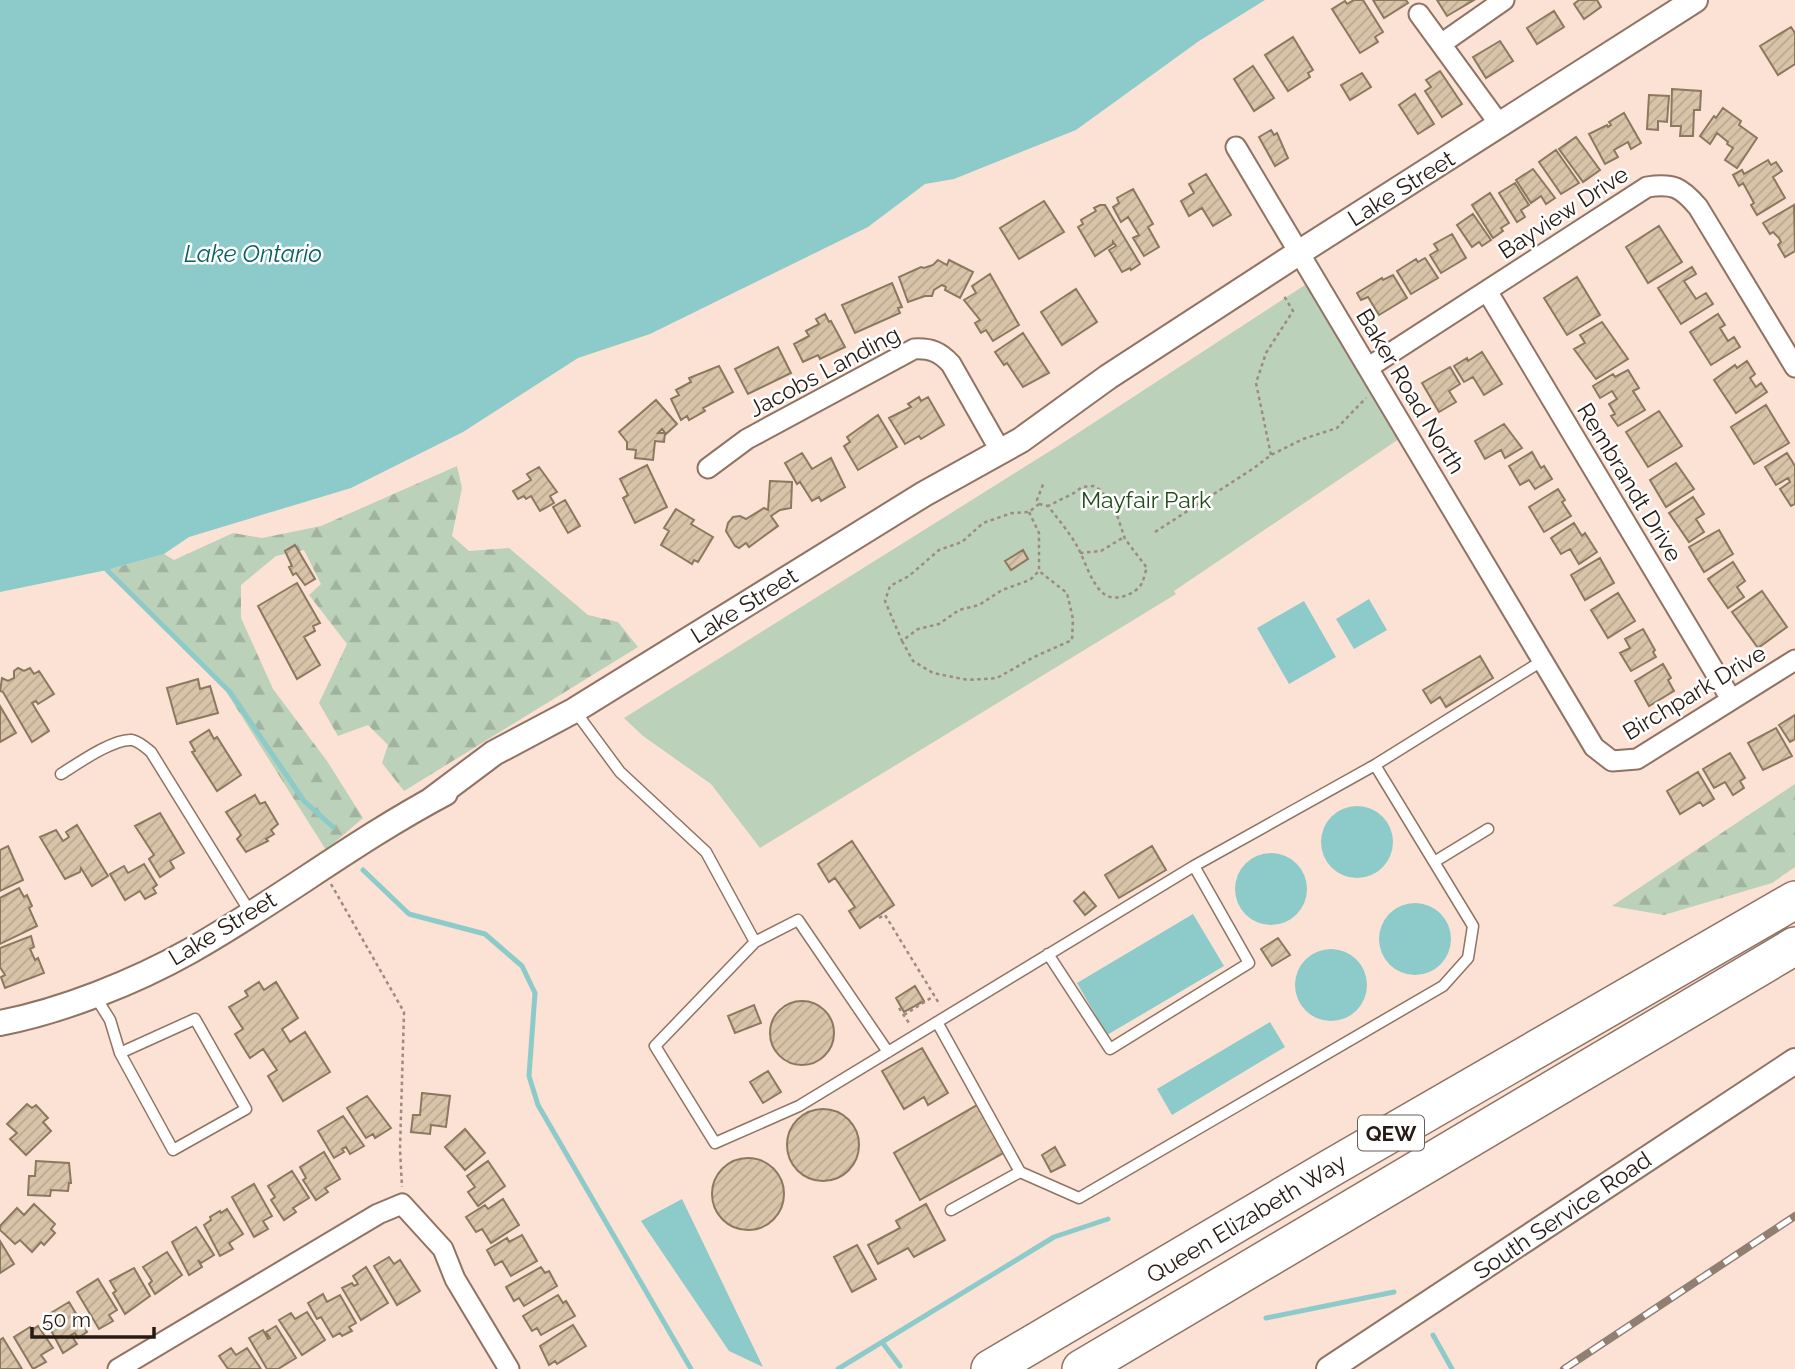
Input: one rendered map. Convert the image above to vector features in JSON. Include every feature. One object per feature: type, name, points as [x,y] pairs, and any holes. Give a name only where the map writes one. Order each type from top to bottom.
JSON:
[{"type":"highway","name":"Queen Elizabeth Way","points":[[990,1369],[1329,1169],[1795,900]]},
{"type":"highway","name":"Queen Elizabeth Way","points":[[1081,1369],[1795,946]]},
{"type":"street","points":[[1441,44],[1504,0]]},
{"type":"street","name":"Lake Street","points":[[0,1023],[20,1019],[118,986],[190,951],[430,801],[501,763],[570,713],[1108,377],[1695,0]]},
{"type":"street","points":[[1419,14],[1500,124]]},
{"type":"street","name":"Baker Road North","points":[[1236,147],[1542,662]]},
{"type":"street","name":"Bayview Drive","points":[[1369,367],[1647,187],[1665,184],[1686,193],[1698,207],[1795,367]]},
{"type":"street","name":"Rembrandt Drive","points":[[1487,290],[1731,699]]},
{"type":"street","name":"Jacobs Landing","points":[[708,468],[747,439],[914,349],[926,348],[940,353],[951,364],[999,446]]},
{"type":"street","name":"Birchpark Drive","points":[[1542,662],[1594,747],[1612,761],[1637,759],[1795,660]]},
{"type":"street","name":"South Service Road","points":[[1329,1369],[1795,1061]]},
{"type":"street","points":[[118,1369],[378,1214],[402,1204],[443,1249],[455,1279],[509,1369]]},
{"type":"lane","points":[[888,1052],[798,920],[755,942],[655,1046],[715,1143],[799,1107],[1194,866],[1375,765],[1542,662]]},
{"type":"lane","points":[[570,713],[620,772],[706,852],[755,942]]},
{"type":"lane","points":[[61,774],[118,742],[130,740],[141,743],[151,752],[251,912]]},
{"type":"lane","points":[[942,1019],[1020,1172],[1079,1198],[1443,986],[1468,958],[1474,926],[1375,765]]},
{"type":"lane","points":[[1434,862],[1488,829]]},
{"type":"lane","points":[[1048,954],[1110,1049],[1249,963],[1194,866]]},
{"type":"lane","points":[[94,994],[110,1020],[120,1053],[173,1150],[246,1109],[195,1019],[120,1053]]},
{"type":"lane","points":[[951,1210],[1020,1172]]},
{"type":"path","points":[[1271,455],[1256,383],[1266,353],[1293,311],[1284,296]]},
{"type":"path","points":[[1155,532],[1271,455],[1303,439],[1337,428],[1370,394]]},
{"type":"path","points":[[1039,504],[1037,500],[1044,482]]},
{"type":"path","points":[[1039,504],[1048,506],[1074,494],[1082,487],[1094,486],[1110,499],[1124,537],[1147,568],[1142,584],[1125,596],[1114,598],[1103,593],[1048,506]]},
{"type":"path","points":[[1039,504],[1029,512],[1012,513],[983,523],[962,542],[939,550],[909,576],[890,586],[885,601],[913,661],[933,673],[968,680],[997,678],[1072,640],[1073,619],[1068,593],[1039,570]]},
{"type":"path","points":[[902,641],[918,629],[939,624],[959,610],[979,605],[1002,590],[1030,580],[1039,570],[1039,533],[1029,512]]},
{"type":"path","points":[[1080,553],[1101,551],[1124,537]]},
{"type":"path","points":[[330,881],[404,1012],[400,1149],[402,1204]]},
{"type":"path","points":[[879,918],[885,915],[934,996],[942,1019]]},
{"type":"path","points":[[904,1015],[934,996]]},
{"type":"path","points":[[899,1008],[916,1035]]},
{"type":"green space","name":"Mayfair Park","points":[[1305,285],[1399,439],[1174,591],[1176,594],[760,848],[711,784],[643,736],[624,718],[1058,446]]},
{"type":"green space","points":[[457,466],[462,488],[452,536],[469,551],[509,548],[588,615],[618,622],[638,647],[404,791],[382,763],[388,745],[368,725],[338,736],[319,703],[347,644],[309,595],[321,584],[304,550],[276,556],[241,585],[241,618],[273,689],[327,761],[363,818],[326,850],[220,682],[107,570],[164,554],[174,560],[233,533],[262,538],[321,526]]},
{"type":"green space","points":[[1795,784],[1795,867],[1772,883],[1664,915],[1612,906]]},
{"type":"water","name":"Lake Ontario","points":[[0,0],[1265,0],[1199,41],[1076,130],[954,179],[925,184],[868,227],[650,334],[578,358],[463,432],[351,488],[189,537],[164,554],[107,570],[0,592]]},
{"type":"water","points":[[1369,599],[1387,630],[1354,649],[1336,619]]},
{"type":"water","points":[[1304,601],[1336,657],[1289,684],[1257,628]]},
{"type":"water","points":[[1357,806],[1377,812],[1387,822],[1393,842],[1387,862],[1377,872],[1357,878],[1337,872],[1327,862],[1321,842],[1327,822],[1337,812]]},
{"type":"water","points":[[1271,853],[1291,859],[1301,869],[1307,889],[1301,909],[1291,919],[1271,925],[1251,919],[1241,909],[1235,889],[1241,869],[1251,859]]},
{"type":"water","points":[[1415,903],[1435,909],[1445,919],[1451,939],[1445,959],[1435,969],[1415,975],[1395,969],[1385,959],[1379,939],[1385,919],[1395,909]]},
{"type":"water","points":[[1193,914],[1224,966],[1107,1035],[1077,983]]},
{"type":"water","points":[[1331,949],[1351,955],[1361,965],[1367,985],[1361,1005],[1351,1015],[1331,1021],[1311,1015],[1301,1005],[1295,985],[1301,965],[1311,955]]},
{"type":"water","points":[[1270,1022],[1285,1047],[1172,1115],[1157,1089]]},
{"type":"water","points":[[682,1199],[763,1367],[729,1351],[641,1221]]},
{"type":"building","points":[[1354,0],[1363,0],[1383,32],[1375,37],[1378,42],[1360,53],[1332,9],[1345,1],[1347,4]]},
{"type":"building","points":[[1373,0],[1406,0],[1408,3],[1384,18]]},
{"type":"building","points":[[1437,0],[1474,0],[1447,16]]},
{"type":"building","points":[[1579,0],[1597,0],[1601,7],[1584,19],[1574,4]]},
{"type":"building","points":[[1554,11],[1564,27],[1537,44],[1527,28]]},
{"type":"building","points":[[1791,27],[1795,33],[1795,64],[1778,75],[1760,46]]},
{"type":"building","points":[[1293,37],[1313,70],[1308,73],[1310,77],[1288,91],[1265,55]]},
{"type":"building","points":[[1500,41],[1513,61],[1486,78],[1473,57]]},
{"type":"building","points":[[1253,66],[1274,98],[1254,111],[1234,79]]},
{"type":"building","points":[[1440,71],[1462,104],[1442,117],[1425,91],[1431,87],[1426,80]]},
{"type":"building","points":[[1362,73],[1371,87],[1350,100],[1341,85]]},
{"type":"building","points":[[1672,89],[1701,91],[1700,110],[1694,110],[1693,136],[1680,136],[1681,126],[1671,126]]},
{"type":"building","points":[[1415,94],[1434,124],[1418,134],[1399,105]]},
{"type":"building","points":[[1649,95],[1669,96],[1667,122],[1658,121],[1658,130],[1647,129]]},
{"type":"building","points":[[1723,108],[1741,121],[1739,125],[1757,138],[1737,168],[1725,160],[1733,148],[1728,142],[1717,133],[1710,144],[1700,136]]},
{"type":"building","points":[[1624,113],[1641,143],[1631,149],[1628,142],[1614,150],[1618,157],[1605,164],[1589,134],[1607,125],[1608,127],[1611,125],[1609,122]]},
{"type":"building","points":[[1271,130],[1274,135],[1277,133],[1288,158],[1275,166],[1259,137]]},
{"type":"building","points":[[1576,137],[1600,170],[1583,182],[1559,149]]},
{"type":"building","points":[[1556,150],[1579,183],[1561,194],[1539,162]]},
{"type":"building","points":[[1768,160],[1771,165],[1776,162],[1782,171],[1773,177],[1785,198],[1757,215],[1743,183],[1739,186],[1733,175],[1742,170],[1744,174]]},
{"type":"building","points":[[1533,169],[1555,198],[1546,204],[1541,196],[1531,203],[1516,180]]},
{"type":"building","points":[[1206,174],[1231,215],[1213,226],[1202,208],[1189,216],[1181,201],[1194,193],[1189,184]]},
{"type":"building","points":[[1515,183],[1529,205],[1521,210],[1525,217],[1517,222],[1499,193]]},
{"type":"building","points":[[1133,189],[1153,224],[1148,227],[1159,247],[1144,256],[1133,238],[1139,235],[1128,217],[1121,222],[1113,207],[1119,203],[1117,198]]},
{"type":"building","points":[[1490,193],[1509,223],[1493,238],[1472,205]]},
{"type":"building","points":[[1044,201],[1064,232],[1019,259],[1000,228]]},
{"type":"building","points":[[1105,205],[1140,264],[1131,270],[1130,268],[1122,272],[1109,250],[1116,246],[1113,242],[1095,256],[1078,227],[1083,224],[1081,220],[1096,211],[1094,208]]},
{"type":"building","points":[[1794,205],[1795,251],[1785,257],[1778,245],[1781,242],[1779,238],[1773,232],[1770,234],[1763,223]]},
{"type":"building","points":[[1473,214],[1491,240],[1482,246],[1479,242],[1472,247],[1457,225]]},
{"type":"building","points":[[1659,226],[1682,262],[1648,283],[1626,247]]},
{"type":"building","points":[[1452,234],[1466,258],[1441,273],[1430,255],[1438,250],[1434,244]]},
{"type":"building","points":[[1425,258],[1438,278],[1411,294],[1397,271],[1416,259],[1418,262]]},
{"type":"building","points":[[938,260],[947,265],[949,260],[973,272],[960,298],[945,290],[946,287],[942,285],[934,290],[932,296],[908,302],[899,277],[921,267],[933,265]]},
{"type":"building","points":[[1692,267],[1696,274],[1684,281],[1696,299],[1706,293],[1713,304],[1681,324],[1658,288]]},
{"type":"building","points":[[990,274],[1019,325],[993,341],[986,330],[981,333],[975,323],[980,320],[964,300],[976,293],[972,286]]},
{"type":"building","points":[[1393,275],[1407,298],[1379,315],[1368,297],[1361,300],[1357,293],[1382,278],[1383,280]]},
{"type":"building","points":[[1577,277],[1600,315],[1567,335],[1544,298]]},
{"type":"building","points":[[892,283],[902,307],[898,308],[900,313],[855,333],[842,305]]},
{"type":"building","points":[[1076,289],[1097,322],[1062,345],[1041,312]]},
{"type":"building","points":[[825,314],[845,347],[820,359],[818,355],[803,362],[794,344],[809,336],[806,331],[819,324],[816,319]]},
{"type":"building","points":[[1718,314],[1725,325],[1720,328],[1728,341],[1734,337],[1740,347],[1711,365],[1690,332]]},
{"type":"building","points":[[1602,322],[1628,359],[1596,379],[1574,349],[1585,343],[1580,335]]},
{"type":"building","points":[[1023,333],[1049,373],[1023,387],[1007,363],[1004,365],[995,352]]},
{"type":"building","points":[[778,347],[791,373],[748,394],[735,369]]},
{"type":"building","points":[[1482,352],[1502,384],[1484,395],[1473,377],[1464,382],[1454,366]]},
{"type":"building","points":[[1747,361],[1755,374],[1750,378],[1756,387],[1761,383],[1767,392],[1736,413],[1714,380],[1735,365],[1737,368]]},
{"type":"building","points":[[719,366],[733,392],[703,408],[705,411],[689,420],[687,416],[681,420],[671,399],[679,395],[676,390],[691,382],[689,378]]},
{"type":"building","points":[[1450,367],[1460,384],[1449,391],[1456,402],[1439,412],[1422,383]]},
{"type":"building","points":[[1628,370],[1639,388],[1633,391],[1645,410],[1618,426],[1611,416],[1615,414],[1609,404],[1617,399],[1612,391],[1600,398],[1593,386],[1613,374],[1615,377]]},
{"type":"building","points":[[919,397],[921,401],[928,397],[944,425],[921,439],[919,436],[905,444],[889,418],[911,407],[908,404]]},
{"type":"building","points":[[656,400],[677,424],[666,434],[662,429],[658,433],[665,433],[664,442],[655,441],[653,460],[635,458],[636,450],[627,449],[627,442],[619,432]]},
{"type":"building","points":[[1766,405],[1789,443],[1754,464],[1731,427]]},
{"type":"building","points":[[1659,411],[1682,446],[1648,467],[1626,432]]},
{"type":"building","points":[[878,415],[897,447],[858,470],[844,446],[850,442],[847,437]]},
{"type":"building","points":[[1504,424],[1522,448],[1505,458],[1501,450],[1485,459],[1475,441]]},
{"type":"building","points":[[1532,452],[1541,468],[1544,466],[1552,479],[1535,489],[1529,480],[1520,485],[1509,466]]},
{"type":"building","points":[[802,453],[812,469],[831,458],[845,487],[821,501],[819,497],[812,501],[800,482],[797,484],[785,463]]},
{"type":"building","points":[[1787,453],[1795,466],[1795,504],[1791,506],[1780,489],[1790,482],[1788,478],[1776,485],[1765,467]]},
{"type":"building","points":[[1676,463],[1694,489],[1666,507],[1650,480]]},
{"type":"building","points":[[647,465],[667,507],[635,523],[623,498],[628,495],[620,479]]},
{"type":"building","points":[[539,467],[557,492],[550,496],[554,503],[540,511],[531,496],[518,499],[513,491],[531,480],[527,474]]},
{"type":"building","points":[[770,481],[792,482],[791,508],[780,510],[771,516],[778,526],[749,547],[746,543],[739,548],[735,546],[726,531],[728,523],[733,517],[746,519],[764,508],[768,510]]},
{"type":"building","points":[[1558,489],[1571,516],[1544,532],[1529,507]]},
{"type":"building","points":[[1693,497],[1704,514],[1696,519],[1704,532],[1689,542],[1669,513]]},
{"type":"building","points":[[565,500],[580,526],[568,533],[553,507]]},
{"type":"building","points":[[676,509],[694,520],[691,524],[713,537],[698,562],[694,560],[692,564],[661,545],[669,531],[664,528]]},
{"type":"building","points":[[1574,523],[1582,536],[1585,533],[1597,552],[1579,564],[1570,549],[1561,554],[1551,538]]},
{"type":"building","points":[[1719,530],[1733,554],[1704,572],[1689,547]]},
{"type":"building","points":[[295,545],[315,579],[305,585],[296,573],[293,575],[285,551]]},
{"type":"building","points":[[1023,550],[1028,559],[1011,570],[1005,561]]},
{"type":"building","points":[[1600,558],[1614,583],[1585,600],[1571,575]]},
{"type":"building","points":[[1733,562],[1745,581],[1737,587],[1744,597],[1728,608],[1708,579]]},
{"type":"building","points":[[297,583],[320,623],[313,626],[315,631],[304,637],[320,665],[297,679],[258,606]]},
{"type":"building","points":[[1762,591],[1787,627],[1758,648],[1732,612]]},
{"type":"building","points":[[1618,593],[1635,621],[1608,638],[1591,610]]},
{"type":"building","points":[[1643,629],[1656,657],[1631,671],[1620,653],[1630,648],[1625,639]]},
{"type":"building","points":[[1480,656],[1493,678],[1446,707],[1440,697],[1431,703],[1423,690]]},
{"type":"building","points":[[1663,664],[1671,678],[1668,680],[1674,691],[1649,706],[1635,681]]},
{"type":"building","points":[[18,668],[24,671],[30,668],[34,674],[39,671],[54,694],[38,704],[36,701],[32,703],[49,731],[32,742],[0,691],[2,678],[8,681],[14,678],[14,671]]},
{"type":"building","points":[[198,679],[200,689],[210,686],[218,713],[177,724],[167,688]]},
{"type":"building","points":[[0,706],[16,733],[0,742]]},
{"type":"building","points":[[1795,715],[1795,739],[1790,742],[1779,725]]},
{"type":"building","points":[[1776,728],[1792,756],[1763,770],[1748,743]]},
{"type":"building","points":[[209,730],[214,739],[217,737],[241,775],[217,791],[192,752],[195,751],[190,742]]},
{"type":"building","points":[[1730,753],[1745,778],[1740,781],[1744,788],[1733,795],[1725,782],[1714,788],[1703,769]]},
{"type":"building","points":[[1698,772],[1714,799],[1703,806],[1700,802],[1680,814],[1667,791]]},
{"type":"building","points":[[255,795],[260,804],[265,802],[278,824],[271,830],[274,834],[266,839],[268,841],[246,852],[237,839],[241,835],[226,812]]},
{"type":"building","points":[[160,813],[184,853],[170,861],[174,868],[160,877],[149,859],[154,855],[135,826]]},
{"type":"building","points":[[77,825],[108,876],[92,886],[81,868],[80,872],[65,879],[40,837],[56,830],[63,841],[69,837],[66,832]]},
{"type":"building","points":[[852,841],[894,905],[860,928],[849,911],[855,907],[835,878],[829,882],[818,864]]},
{"type":"building","points":[[8,846],[23,880],[0,891],[0,850]]},
{"type":"building","points":[[1152,846],[1166,870],[1119,898],[1105,875]]},
{"type":"building","points":[[144,864],[157,885],[153,888],[156,893],[145,899],[140,891],[125,900],[110,874],[124,866],[128,873]]},
{"type":"building","points":[[19,888],[24,897],[27,895],[37,926],[0,944],[0,898]]},
{"type":"building","points":[[1084,892],[1096,906],[1085,915],[1074,901]]},
{"type":"building","points":[[31,936],[34,947],[30,949],[35,960],[38,958],[44,973],[5,988],[1,977],[5,975],[0,967],[0,948]]},
{"type":"building","points":[[1278,938],[1290,955],[1272,966],[1261,949]]},
{"type":"building","points":[[259,982],[264,990],[276,982],[298,1018],[282,1029],[290,1042],[305,1032],[330,1072],[283,1101],[268,1076],[277,1070],[263,1049],[250,1058],[235,1034],[243,1029],[229,1007],[248,996],[245,991]]},
{"type":"building","points":[[915,986],[924,1001],[904,1012],[896,998]]},
{"type":"building","points":[[802,1001],[825,1010],[834,1033],[825,1056],[802,1065],[779,1056],[770,1033],[779,1010]]},
{"type":"building","points":[[754,1005],[761,1023],[735,1033],[728,1016]]},
{"type":"building","points":[[922,1048],[948,1093],[928,1105],[924,1097],[904,1109],[882,1071]]},
{"type":"building","points":[[768,1071],[781,1092],[763,1103],[750,1082]]},
{"type":"building","points":[[422,1093],[450,1096],[446,1127],[431,1125],[430,1134],[411,1132],[413,1115],[420,1115]]},
{"type":"building","points":[[367,1096],[391,1128],[375,1138],[373,1134],[366,1138],[347,1108]]},
{"type":"building","points":[[27,1104],[32,1108],[36,1105],[48,1118],[43,1122],[51,1131],[26,1155],[10,1139],[17,1133],[7,1124]]},
{"type":"building","points":[[979,1104],[1005,1152],[920,1200],[894,1153]]},
{"type":"building","points":[[823,1109],[843,1115],[853,1125],[859,1145],[853,1165],[843,1175],[823,1181],[803,1175],[793,1165],[787,1145],[793,1125],[803,1115]]},
{"type":"building","points":[[343,1116],[364,1146],[350,1154],[346,1147],[342,1149],[344,1152],[334,1158],[318,1131]]},
{"type":"building","points":[[465,1129],[485,1153],[465,1170],[445,1147]]},
{"type":"building","points":[[1055,1147],[1065,1165],[1051,1172],[1042,1155]]},
{"type":"building","points":[[324,1152],[340,1179],[325,1188],[328,1192],[316,1200],[303,1180],[306,1178],[300,1167]]},
{"type":"building","points":[[755,1158],[774,1168],[782,1180],[782,1208],[774,1220],[762,1228],[741,1230],[722,1220],[714,1208],[712,1187],[722,1168],[734,1160]]},
{"type":"building","points":[[36,1161],[69,1163],[71,1183],[68,1191],[51,1190],[50,1196],[28,1195],[29,1176],[35,1176]]},
{"type":"building","points":[[488,1161],[505,1186],[478,1206],[468,1192],[475,1187],[467,1176]]},
{"type":"building","points":[[292,1171],[309,1198],[293,1208],[296,1212],[284,1220],[271,1200],[275,1197],[268,1186]]},
{"type":"building","points":[[254,1184],[272,1216],[263,1221],[268,1229],[254,1237],[232,1197]]},
{"type":"building","points":[[503,1199],[519,1225],[491,1243],[482,1229],[476,1232],[466,1217],[485,1205],[488,1209]]},
{"type":"building","points":[[34,1204],[55,1224],[51,1229],[55,1233],[44,1245],[41,1242],[32,1252],[20,1240],[15,1244],[0,1230],[0,1226],[17,1208],[24,1215]]},
{"type":"building","points":[[926,1204],[945,1240],[914,1257],[908,1248],[878,1264],[868,1245],[900,1228],[896,1221]]},
{"type":"building","points":[[227,1209],[243,1234],[229,1243],[233,1249],[220,1256],[204,1225],[211,1220],[210,1217]]},
{"type":"building","points":[[196,1227],[214,1255],[201,1263],[198,1260],[202,1267],[189,1275],[172,1242]]},
{"type":"building","points":[[522,1235],[537,1261],[511,1276],[502,1261],[495,1265],[487,1250],[507,1238],[509,1242]]},
{"type":"building","points":[[0,1241],[14,1264],[0,1273]]},
{"type":"building","points":[[857,1245],[876,1279],[852,1292],[834,1257]]},
{"type":"building","points":[[167,1252],[182,1275],[155,1294],[149,1284],[152,1281],[143,1267]]},
{"type":"building","points":[[389,1257],[394,1264],[400,1260],[420,1291],[397,1305],[374,1266]]},
{"type":"building","points":[[366,1267],[388,1303],[361,1320],[342,1288],[352,1283],[354,1286],[358,1284],[353,1276]]},
{"type":"building","points":[[541,1267],[545,1273],[549,1271],[557,1286],[524,1306],[519,1298],[514,1301],[506,1287]]},
{"type":"building","points":[[134,1268],[150,1296],[125,1314],[113,1293],[116,1291],[110,1281]]},
{"type":"building","points":[[98,1279],[117,1310],[109,1315],[113,1321],[99,1329],[77,1292]]},
{"type":"building","points":[[323,1294],[327,1302],[340,1295],[356,1323],[349,1327],[352,1331],[333,1337],[321,1317],[317,1319],[308,1303]]},
{"type":"building","points":[[558,1295],[563,1303],[566,1301],[575,1316],[541,1335],[537,1328],[532,1331],[523,1316]]},
{"type":"building","points":[[69,1302],[87,1332],[78,1338],[75,1333],[71,1335],[77,1344],[63,1353],[44,1317]]},
{"type":"building","points":[[307,1312],[325,1340],[302,1355],[279,1320],[291,1313],[295,1319]]},
{"type":"building","points":[[573,1325],[586,1346],[557,1364],[555,1361],[549,1365],[540,1346]]},
{"type":"building","points":[[38,1326],[53,1348],[41,1355],[46,1362],[33,1369],[14,1337],[30,1327],[32,1330]]},
{"type":"building","points":[[276,1326],[296,1358],[278,1369],[267,1369],[249,1338],[263,1330],[268,1339],[270,1338],[266,1332]]},
{"type":"building","points":[[3,1338],[22,1369],[0,1369],[0,1340]]},
{"type":"building","points":[[231,1348],[236,1355],[247,1348],[261,1369],[228,1369],[219,1356]]},
{"type":"waterway","points":[[107,570],[230,692],[304,801],[333,827]]},
{"type":"waterway","points":[[363,870],[409,914],[485,934],[522,966],[535,993],[529,1076],[538,1105],[691,1369]]},
{"type":"waterway","points":[[838,1369],[1054,1237],[1108,1219]]},
{"type":"waterway","points":[[1266,1318],[1394,1292]]},
{"type":"waterway","points":[[1433,1335],[1452,1369]]},
{"type":"waterway","points":[[882,1342],[900,1366]]},
{"type":"railway","points":[[1564,1369],[1795,1216]]}]
